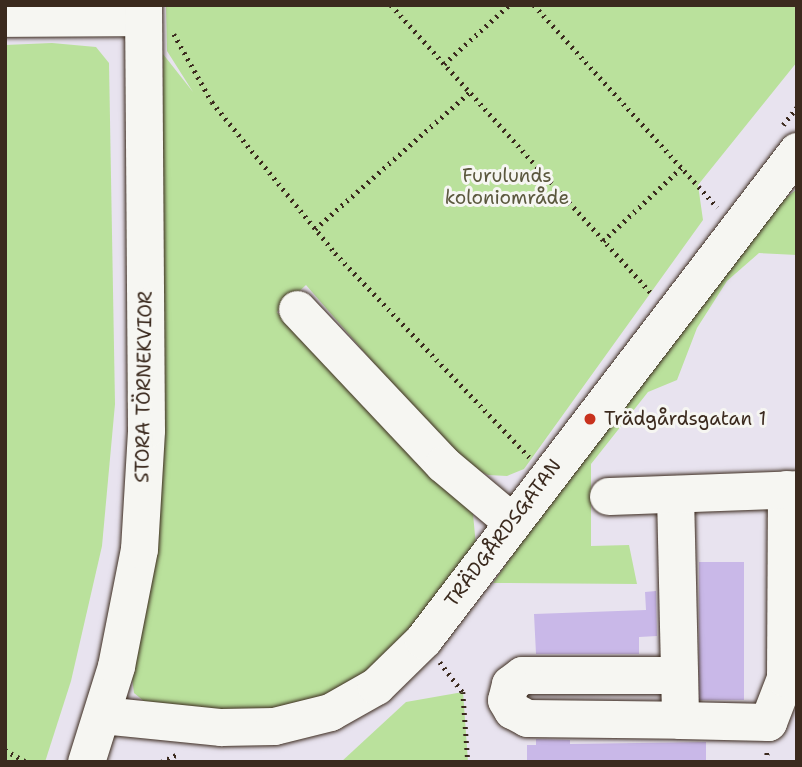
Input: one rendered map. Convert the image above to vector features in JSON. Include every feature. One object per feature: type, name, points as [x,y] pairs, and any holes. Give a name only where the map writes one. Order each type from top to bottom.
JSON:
[{"type":"street","points":[[5,18],[153,17]]},
{"type":"street","name":"STORA TÖRNEKVIOR","points":[[86,762],[102,715],[139,549],[146,430],[153,17]]},
{"type":"street","name":"TRÄDGÅRDSGATAN","points":[[102,715],[221,727],[274,726],[330,712],[376,685],[422,640],[797,151]]},
{"type":"street","points":[[297,309],[443,464],[512,522]]},
{"type":"street","points":[[608,496],[791,489],[785,678],[768,722],[527,718],[512,710],[506,700],[510,684],[522,675],[679,674]]},
{"type":"street","points":[[675,494],[680,720]]},
{"type":"path","points":[[391,5],[670,315]]},
{"type":"path","points":[[444,64],[509,5]]},
{"type":"path","points":[[534,5],[718,209]]},
{"type":"path","points":[[153,17],[212,102],[315,229],[548,474]]},
{"type":"path","points":[[315,229],[470,92]]},
{"type":"path","points":[[603,241],[681,168]]},
{"type":"path","points":[[422,640],[463,692],[468,762]]},
{"type":"path","points":[[5,750],[27,762]]},
{"type":"green space","name":"Furulunds koloniområde","points":[[166,5],[797,5],[797,62],[698,185],[703,220],[524,469],[507,476],[488,475],[459,461],[306,285],[277,312],[359,402],[473,514],[476,546],[379,672],[318,703],[247,715],[150,706],[134,693],[131,670],[162,393],[163,54],[193,92],[167,51]]},
{"type":"green space","points":[[52,43],[96,47],[109,63],[115,404],[102,546],[71,681],[45,762],[5,762],[5,45]]},
{"type":"green space","points":[[797,189],[797,255],[759,253],[727,281],[697,328],[677,380],[648,392],[591,464],[591,546],[629,545],[637,584],[493,583],[730,243]]},
{"type":"green space","points":[[463,692],[468,762],[341,762],[406,702]]},
{"type":"building","points":[[699,562],[744,562],[744,700],[699,700]]},
{"type":"building","points":[[656,591],[657,636],[639,637],[639,654],[536,654],[534,614],[646,610],[645,592]]},
{"type":"building","points":[[536,739],[570,740],[570,744],[706,742],[706,762],[527,762],[527,745],[536,745]]},
{"type":"place","name":"Trädgårdsgatan 1","points":[[590,419]]}]
